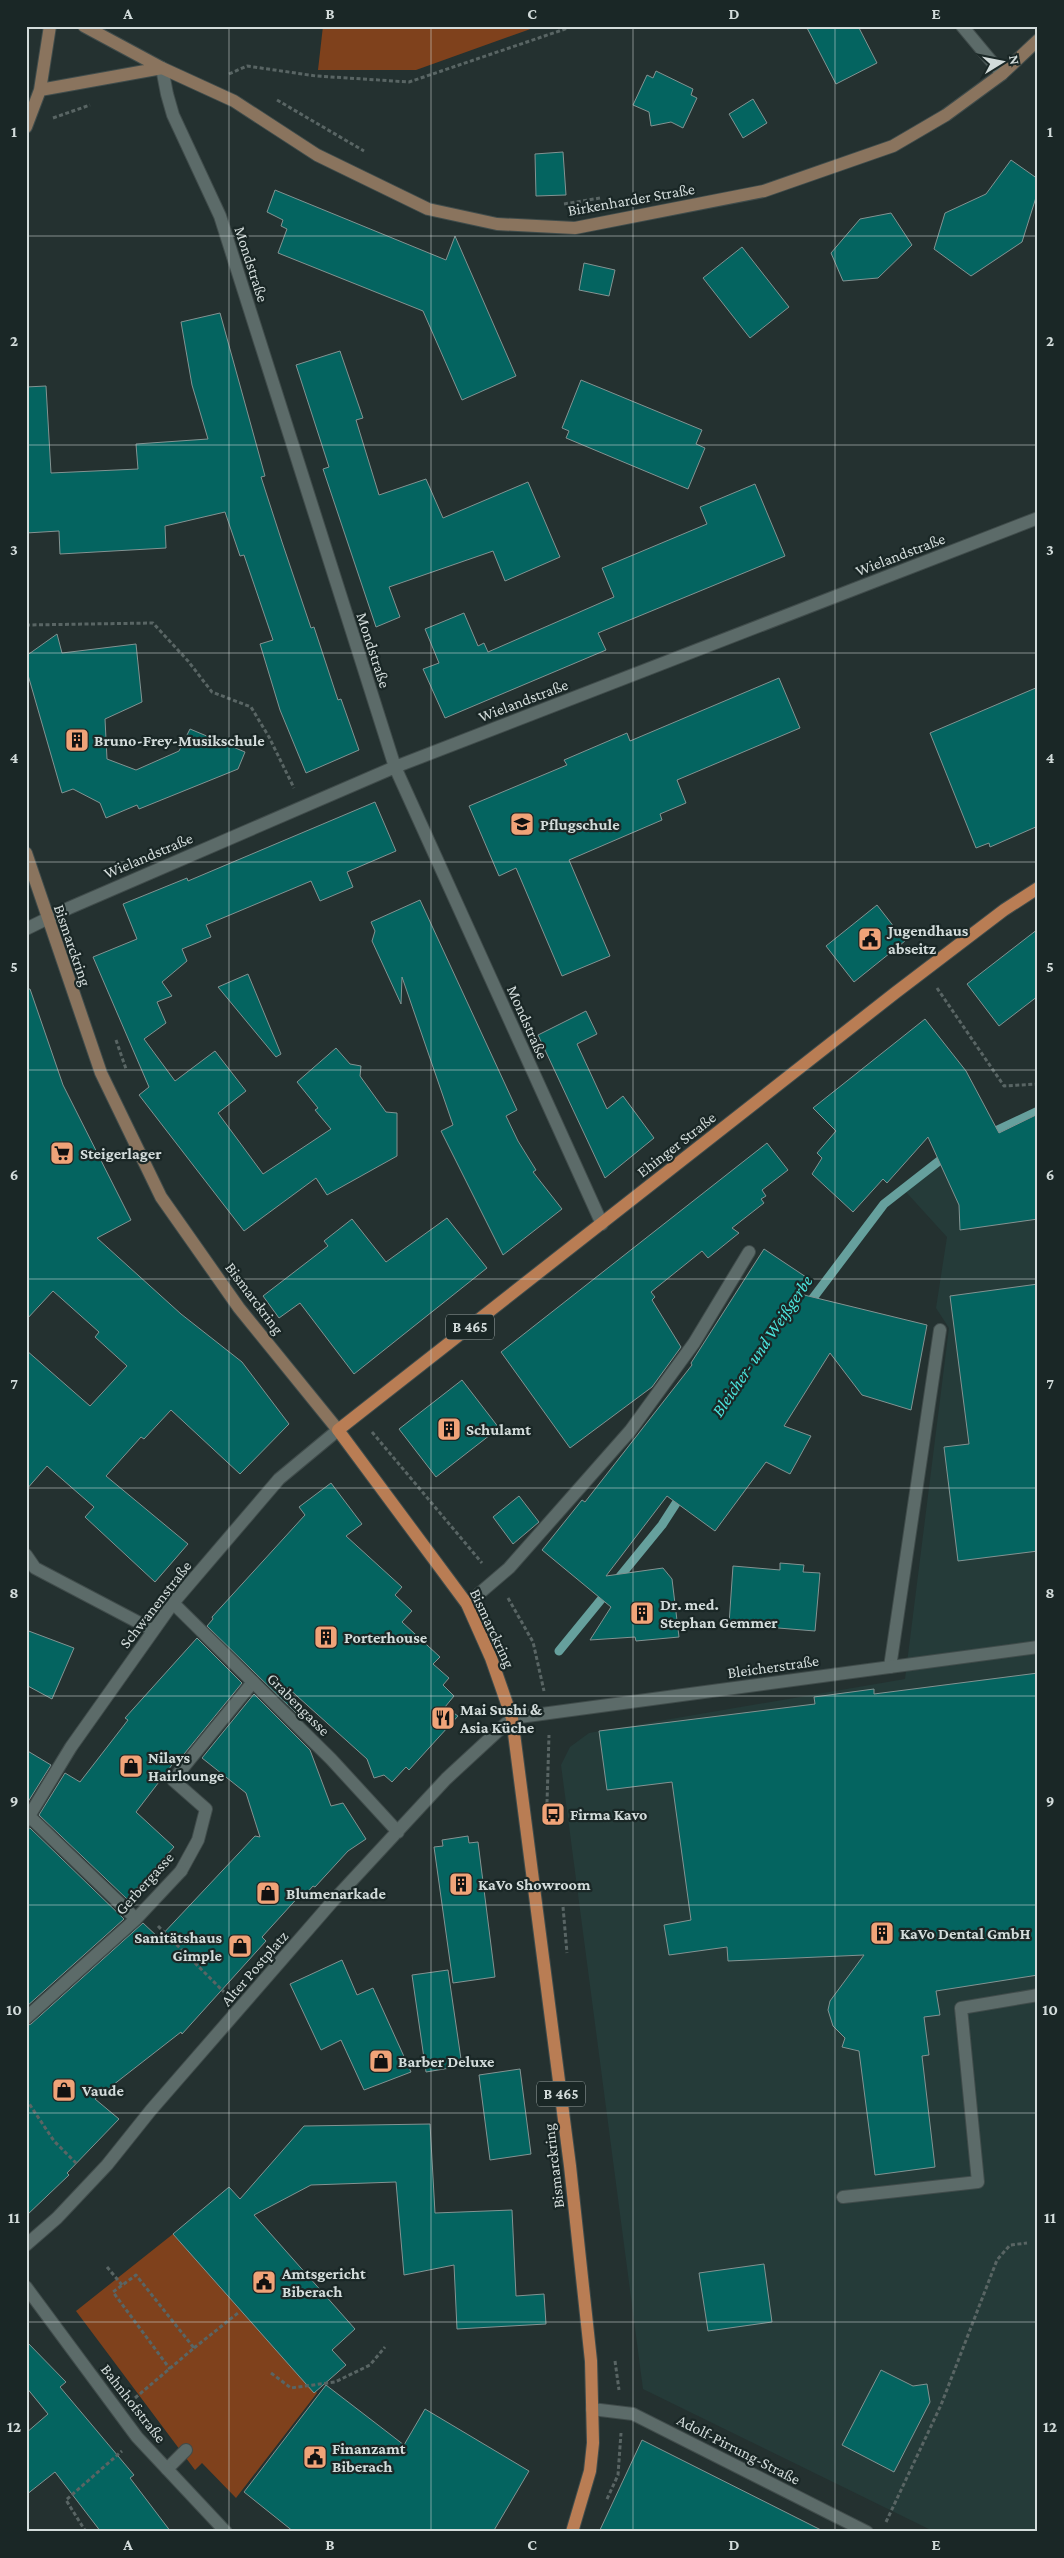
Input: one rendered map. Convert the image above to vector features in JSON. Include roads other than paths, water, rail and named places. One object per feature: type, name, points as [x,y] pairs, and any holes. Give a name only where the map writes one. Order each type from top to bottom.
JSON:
[{"type":"main road","points":[[26,127],[40,90],[50,26]]},
{"type":"main road","name":"Birkenharder Straße","points":[[84,26],[162,68],[234,101],[317,155],[428,209],[497,224],[574,228],[764,192],[893,146],[946,115],[1002,74],[1038,40]]},
{"type":"main road","points":[[40,90],[162,68]]},
{"type":"main road","name":"Bismarckring","points":[[26,853],[101,1073],[161,1197],[239,1308],[338,1430],[467,1604],[491,1658],[512,1718],[570,2166],[591,2360],[593,2443],[590,2471],[572,2532]]},
{"type":"main road","name":"Ehinger Straße","points":[[338,1430],[925,971],[1004,910],[1038,888]]},
{"type":"street","points":[[962,26],[1002,74]]},
{"type":"street","name":"Mondstraße","points":[[162,68],[166,94],[173,115],[220,216],[395,767],[602,1224]]},
{"type":"street","name":"Wielandstraße","points":[[26,929],[395,767],[1038,518]]},
{"type":"street","points":[[467,1604],[510,1568],[630,1431],[694,1343],[749,1252]]},
{"type":"street","points":[[890,1667],[940,1330]]},
{"type":"street","name":"Schwanenstraße","points":[[28,1819],[71,1747],[173,1603],[279,1479],[338,1430]]},
{"type":"street","points":[[26,1555],[35,1568],[153,1630]]},
{"type":"street","points":[[26,1578],[35,1568]]},
{"type":"street","name":"Grabengasse","points":[[173,1603],[331,1759],[398,1832]]},
{"type":"street","name":"Bleicherstraße","points":[[512,1718],[1038,1647]]},
{"type":"street","name":"Gerbergasse","points":[[26,2018],[139,1915],[181,1871],[198,1840],[206,1809],[173,1780],[253,1682]]},
{"type":"street","name":"Alter Postplatz","points":[[26,2245],[93,2181],[151,2110],[280,1965],[332,1902],[446,1779],[512,1718]]},
{"type":"street","points":[[28,1819],[139,1915]]},
{"type":"street","points":[[843,2197],[978,2182],[961,2008],[1038,1995]]},
{"type":"street","name":"Bahnhofstraße","points":[[26,2287],[137,2437],[226,2532]]},
{"type":"street","name":"Adolf-Pirrung-Straße","points":[[592,2408],[633,2414],[867,2532]]},
{"type":"street","points":[[166,2469],[186,2450]]},
{"type":"waterway","name":"Bleicher- und Weißgerbe","points":[[987,1135],[1038,1111]]},
{"type":"waterway","name":"Bleicher- und Weißgerbe","points":[[807,1306],[884,1204],[948,1154]]},
{"type":"waterway","name":"Bleicher- und Weißgerbe","points":[[559,1651],[662,1525],[682,1494]]},
{"type":"place","name":"Bruno-Frey-Musikschule","points":[[77,740]]},
{"type":"place","name":"Pflugschule","points":[[522,824]]},
{"type":"place","name":"Jugendhaus abseitz","points":[[870,939]]},
{"type":"place","name":"Steigerlager","points":[[62,1153]]},
{"type":"place","name":"Schulamt","points":[[449,1429]]},
{"type":"place","name":"Dr. med. Stephan Gemmer","points":[[642,1613]]},
{"type":"place","name":"Porterhouse","points":[[326,1637]]},
{"type":"place","name":"Mai Sushi & Asia Küche","points":[[443,1718]]},
{"type":"place","name":"Nilays Hairlounge","points":[[131,1766]]},
{"type":"place","name":"Firma Kavo","points":[[553,1814]]},
{"type":"place","name":"KaVo Showroom","points":[[461,1884]]},
{"type":"place","name":"Blumenarkade","points":[[268,1893]]},
{"type":"place","name":"KaVo Dental GmbH","points":[[882,1933]]},
{"type":"place","name":"Sanitätshaus Gimple","points":[[240,1946]]},
{"type":"place","name":"Barber Deluxe","points":[[381,2061]]},
{"type":"place","name":"Vaude","points":[[64,2090]]},
{"type":"place","name":"Amtsgericht Biberach","points":[[264,2282]]},
{"type":"place","name":"Finanzamt Biberach","points":[[315,2457]]}]
